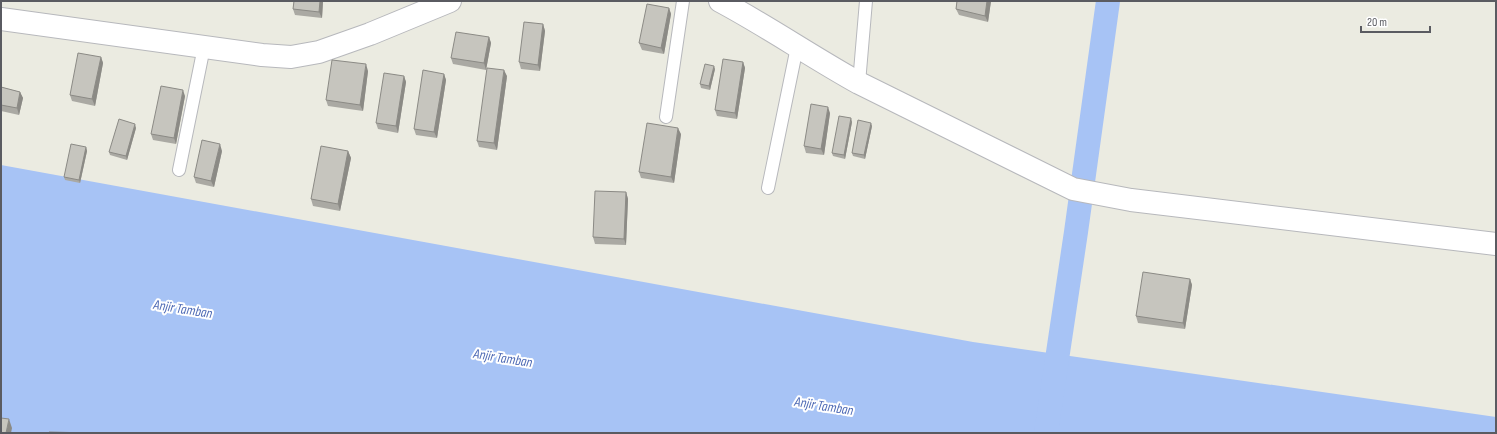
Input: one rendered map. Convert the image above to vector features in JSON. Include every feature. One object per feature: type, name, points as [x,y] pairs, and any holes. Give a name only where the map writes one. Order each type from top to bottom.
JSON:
[{"type":"street","points":[[1,19],[262,56],[291,57],[319,52],[370,34],[450,1]]},
{"type":"street","points":[[720,1],[859,83],[1072,189],[1131,200],[1496,244]]},
{"type":"lane","points":[[666,117],[683,1]]},
{"type":"lane","points":[[859,83],[866,1]]},
{"type":"lane","points":[[178,170],[204,47]]},
{"type":"lane","points":[[768,188],[796,47]]},
{"type":"water","name":"Anjir Tamban","points":[[1,165],[973,342],[1496,417],[1496,433],[1,433]]},
{"type":"building","points":[[294,1],[320,1],[319,12],[293,9]]},
{"type":"building","points":[[957,1],[987,1],[985,16],[956,9]]},
{"type":"building","points":[[647,4],[669,8],[661,48],[639,43]]},
{"type":"building","points":[[524,22],[543,24],[538,65],[519,62]]},
{"type":"building","points":[[456,32],[489,37],[484,63],[451,58]]},
{"type":"building","points":[[78,53],[101,57],[92,99],[70,95]]},
{"type":"building","points":[[723,59],[743,62],[735,113],[715,110]]},
{"type":"building","points":[[332,60],[366,64],[360,105],[326,100]]},
{"type":"building","points":[[705,64],[714,66],[709,86],[700,84]]},
{"type":"building","points":[[487,68],[504,70],[494,143],[477,141]]},
{"type":"building","points":[[423,70],[444,74],[434,132],[414,129]]},
{"type":"building","points":[[384,73],[404,76],[396,126],[376,123]]},
{"type":"building","points":[[161,86],[183,90],[174,138],[151,134]]},
{"type":"building","points":[[1,87],[20,92],[17,108],[1,105]]},
{"type":"building","points":[[811,104],[828,107],[821,149],[804,146]]},
{"type":"building","points":[[839,116],[851,118],[844,155],[832,153]]},
{"type":"building","points":[[119,119],[135,124],[126,156],[109,152]]},
{"type":"building","points":[[858,120],[871,123],[864,155],[852,153]]},
{"type":"building","points":[[647,123],[678,128],[671,177],[639,172]]},
{"type":"building","points":[[202,140],[220,144],[211,181],[194,177]]},
{"type":"building","points":[[71,144],[86,147],[79,180],[64,177]]},
{"type":"building","points":[[321,146],[348,151],[338,204],[311,199]]},
{"type":"building","points":[[595,191],[626,192],[624,239],[593,237]]},
{"type":"building","points":[[1143,272],[1190,279],[1183,323],[1136,316]]},
{"type":"building","points":[[1,418],[9,419],[6,433],[1,433]]},
{"type":"building","points":[[49,432],[90,433],[49,433]]},
{"type":"waterway","points":[[1046,433],[1108,1]]}]
